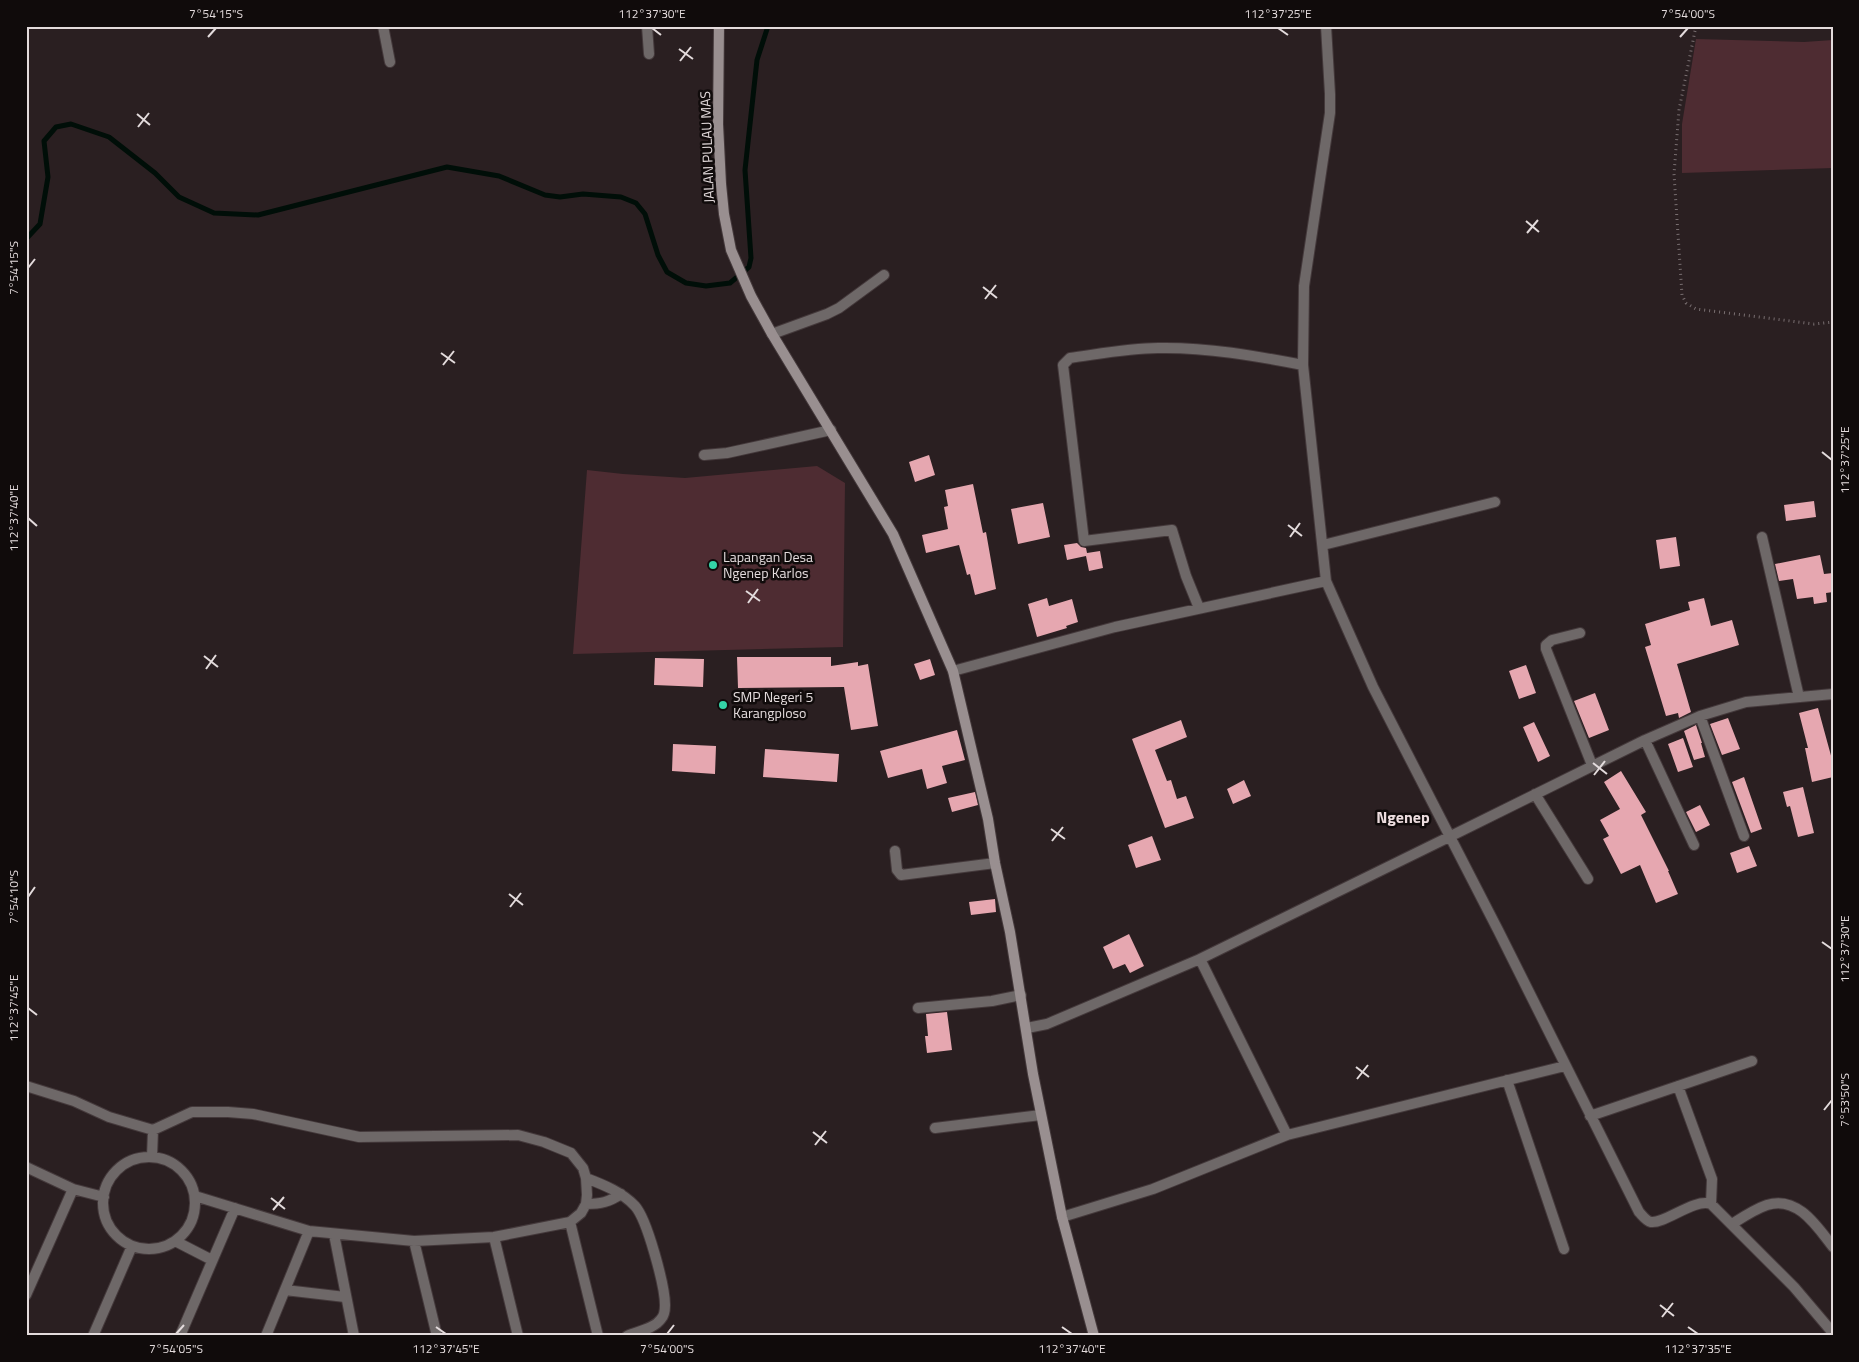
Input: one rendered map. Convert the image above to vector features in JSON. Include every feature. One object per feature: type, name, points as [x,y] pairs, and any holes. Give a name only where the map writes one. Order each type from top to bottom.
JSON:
[{"type":"street","points":[[383,26],[390,62]]},
{"type":"street","points":[[646,26],[649,54]]},
{"type":"street","name":"JALAN PULAU MAS","points":[[719,26],[718,124],[722,197],[731,250],[751,296],[772,334],[893,534],[953,671],[988,819],[1021,994],[1033,1074],[1062,1216],[1094,1336]]},
{"type":"street","points":[[1326,26],[1330,113],[1304,278],[1304,365],[1326,581],[1373,687],[1411,763],[1451,836],[1636,1206],[1646,1220],[1654,1222],[1697,1204],[1707,1202],[1711,1204],[1794,1287],[1833,1332]]},
{"type":"street","points":[[772,334],[839,308],[884,275]]},
{"type":"street","points":[[1199,608],[1186,576],[1172,530],[1084,541],[1063,365],[1070,358],[1142,349],[1169,348],[1242,354],[1304,365]]},
{"type":"street","points":[[704,455],[728,453],[831,430]]},
{"type":"street","points":[[1323,545],[1495,502]]},
{"type":"street","points":[[1762,537],[1799,697]]},
{"type":"street","points":[[953,671],[1115,627],[1326,581]]},
{"type":"street","points":[[1580,634],[1552,640],[1546,645],[1546,649],[1592,765]]},
{"type":"street","points":[[1027,1028],[1047,1024],[1200,959],[1592,765],[1700,716],[1746,702],[1833,694]]},
{"type":"street","points":[[1700,716],[1744,836]]},
{"type":"street","points":[[1644,740],[1694,845]]},
{"type":"street","points":[[1534,794],[1588,879]]},
{"type":"street","points":[[895,851],[897,870],[901,875],[995,863]]},
{"type":"street","points":[[1200,959],[1287,1135]]},
{"type":"street","points":[[918,1008],[985,1002],[1021,994]]},
{"type":"street","points":[[1590,1116],[1752,1060]]},
{"type":"street","points":[[1062,1216],[1153,1189],[1287,1135],[1565,1066]]},
{"type":"street","points":[[1507,1080],[1564,1250]]},
{"type":"street","points":[[26,1086],[74,1100],[103,1115],[153,1130],[192,1112],[228,1112],[253,1114],[360,1137],[518,1135],[544,1142],[571,1153],[583,1168],[586,1178],[586,1204],[582,1213],[570,1222],[494,1236],[414,1241],[309,1231],[195,1196]]},
{"type":"street","points":[[1678,1086],[1712,1179],[1711,1204]]},
{"type":"street","points":[[935,1128],[1042,1115]]},
{"type":"street","points":[[152,1157],[153,1130]]},
{"type":"street","points":[[152,1157],[167,1160],[180,1169],[190,1181],[195,1196],[195,1209],[191,1222],[184,1233],[165,1246],[154,1249],[132,1246],[115,1234],[105,1217],[104,1197],[109,1180],[120,1167],[135,1159],[152,1157]]},
{"type":"street","points":[[26,1167],[73,1189],[104,1197]]},
{"type":"street","points":[[586,1178],[621,1194],[638,1210],[645,1224],[660,1277],[665,1305],[663,1316],[657,1324],[627,1336]]},
{"type":"street","points":[[26,1295],[73,1189]]},
{"type":"street","points":[[586,1204],[607,1203],[621,1194]]},
{"type":"street","points":[[1732,1224],[1769,1205],[1785,1205],[1796,1208],[1808,1216],[1833,1247]]},
{"type":"street","points":[[180,1336],[235,1208]]},
{"type":"street","points":[[570,1222],[598,1336]]},
{"type":"street","points":[[266,1336],[309,1231]]},
{"type":"street","points":[[334,1234],[354,1336]]},
{"type":"street","points":[[494,1236],[518,1336]]},
{"type":"street","points":[[174,1241],[212,1260]]},
{"type":"street","points":[[414,1241],[437,1336]]},
{"type":"street","points":[[93,1336],[132,1246]]},
{"type":"street","points":[[285,1290],[345,1297]]},
{"type":"path","points":[[1696,26],[1679,110],[1674,174],[1682,294],[1686,303],[1696,309],[1794,322],[1814,324],[1833,322]]},
{"type":"shaded area","points":[[1696,39],[1804,42],[1833,40],[1833,168],[1682,173],[1682,124]]},
{"type":"shaded area","name":"Lapangan Desa Ngenep Karlos","points":[[817,466],[845,483],[843,647],[573,654],[587,470],[685,478]]},
{"type":"building","points":[[929,455],[935,475],[915,482],[909,462]]},
{"type":"building","points":[[973,484],[983,533],[986,532],[996,589],[975,595],[970,574],[967,575],[959,545],[926,553],[922,535],[948,529],[944,507],[948,506],[945,490]]},
{"type":"building","points":[[1814,501],[1816,517],[1786,521],[1784,505]]},
{"type":"building","points":[[1043,503],[1050,537],[1018,544],[1011,509]]},
{"type":"building","points":[[1676,537],[1680,566],[1660,569],[1656,540]]},
{"type":"building","points":[[1077,543],[1081,547],[1086,548],[1087,553],[1100,551],[1103,568],[1089,571],[1086,556],[1067,560],[1064,545]]},
{"type":"building","points":[[1820,555],[1824,574],[1833,573],[1833,592],[1826,593],[1827,602],[1814,604],[1813,597],[1797,599],[1793,579],[1779,581],[1775,564]]},
{"type":"building","points":[[1047,598],[1049,606],[1072,599],[1078,622],[1066,626],[1067,628],[1037,637],[1028,604]]},
{"type":"building","points":[[1704,598],[1711,626],[1732,620],[1739,645],[1677,664],[1691,712],[1679,718],[1678,713],[1666,716],[1645,647],[1651,645],[1645,624],[1690,610],[1688,602]]},
{"type":"building","points":[[737,657],[831,657],[831,666],[858,662],[858,666],[868,664],[878,726],[851,730],[844,687],[738,688]]},
{"type":"building","points":[[655,658],[704,659],[703,687],[654,685]]},
{"type":"building","points":[[930,659],[935,675],[920,680],[914,664]]},
{"type":"building","points":[[1526,665],[1536,693],[1519,699],[1509,671]]},
{"type":"building","points":[[1595,693],[1609,730],[1589,738],[1574,701]]},
{"type":"building","points":[[1818,708],[1833,763],[1833,777],[1812,782],[1805,748],[1808,748],[1799,713]]},
{"type":"building","points":[[1728,718],[1740,749],[1722,755],[1710,724]]},
{"type":"building","points":[[1181,720],[1187,737],[1155,750],[1167,781],[1171,780],[1177,799],[1186,796],[1194,818],[1165,828],[1132,739]]},
{"type":"building","points":[[1534,722],[1550,756],[1538,762],[1523,727]]},
{"type":"building","points":[[1696,725],[1705,757],[1694,760],[1684,731]]},
{"type":"building","points":[[957,730],[965,760],[942,766],[947,783],[927,789],[922,769],[888,778],[880,751]]},
{"type":"building","points":[[1683,738],[1693,767],[1678,772],[1668,744]]},
{"type":"building","points":[[673,744],[716,746],[715,774],[672,771]]},
{"type":"building","points":[[765,749],[839,754],[837,782],[763,777]]},
{"type":"building","points":[[1621,771],[1646,812],[1641,815],[1669,871],[1678,894],[1656,903],[1640,865],[1621,874],[1603,839],[1609,836],[1600,820],[1620,809],[1604,782]]},
{"type":"building","points":[[1744,777],[1762,829],[1751,833],[1732,782]]},
{"type":"building","points":[[1244,780],[1251,796],[1233,804],[1227,789]]},
{"type":"building","points":[[1803,787],[1814,833],[1798,837],[1790,806],[1787,807],[1783,792]]},
{"type":"building","points":[[975,792],[978,805],[952,812],[948,798]]},
{"type":"building","points":[[1700,805],[1710,825],[1696,832],[1686,812]]},
{"type":"building","points":[[1152,836],[1161,860],[1136,868],[1128,845]]},
{"type":"building","points":[[1749,846],[1757,866],[1737,873],[1730,853]]},
{"type":"building","points":[[995,899],[996,912],[971,915],[969,902]]},
{"type":"building","points":[[1129,934],[1144,966],[1130,973],[1125,964],[1113,969],[1103,947]]},
{"type":"building","points":[[947,1012],[952,1050],[927,1053],[925,1036],[928,1036],[926,1014]]},
{"type":"waterway","points":[[26,239],[40,224],[48,177],[44,141],[56,127],[71,124],[109,137],[155,173],[179,197],[214,213],[258,215],[447,167],[499,176],[545,195],[560,197],[583,194],[621,197],[636,203],[645,214],[658,255],[667,272],[686,283],[706,286],[730,283],[749,267],[751,258],[745,170],[757,60],[768,26]]},
{"type":"place","name":"Lapangan Desa Ngenep Karlos","points":[[713,565]]},
{"type":"place","name":"SMP Negeri 5 Karangploso","points":[[723,705]]},
{"type":"district","name":"Ngenep","points":[[1403,817]]}]
